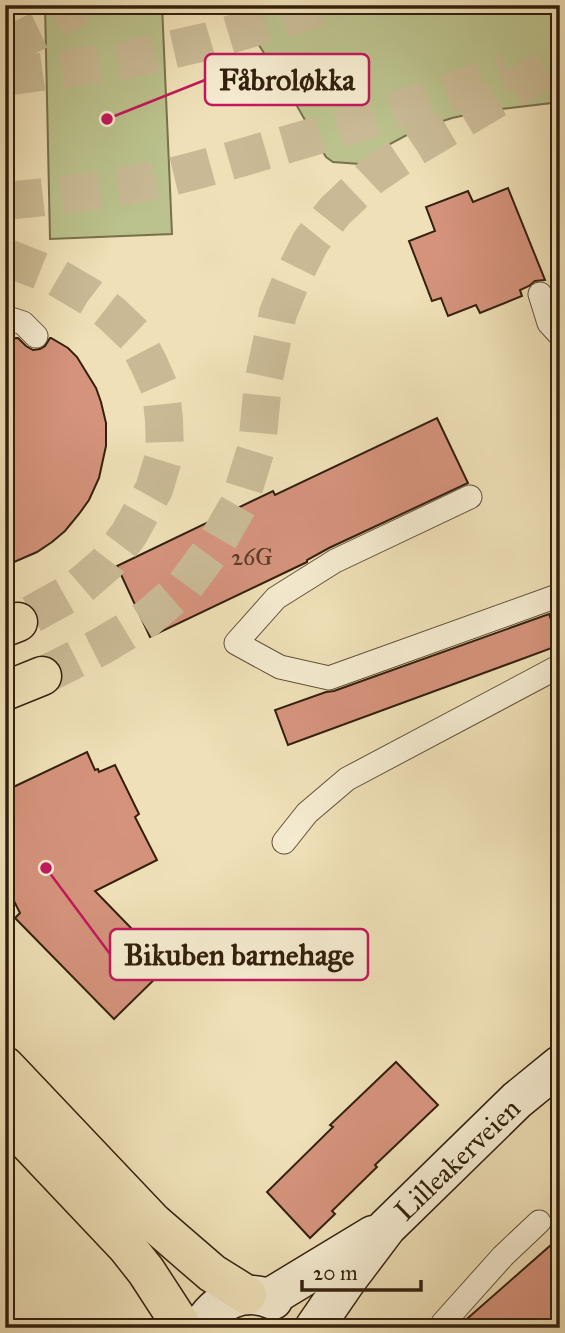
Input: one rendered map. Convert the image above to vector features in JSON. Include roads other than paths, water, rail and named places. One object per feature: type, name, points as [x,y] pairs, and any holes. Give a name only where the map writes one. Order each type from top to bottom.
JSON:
[{"type":"highway","points":[[5,691],[42,676]]},
{"type":"highway","points":[[5,1066],[153,1222],[212,1273],[258,1296]]},
{"type":"highway","points":[[5,1118],[127,1247],[183,1328]]},
{"type":"main road","name":"Lilleakerveien","points":[[314,1328],[387,1227],[517,1100],[560,1065]]},
{"type":"main road","name":"Lilleakerveien","points":[[201,1328],[206,1317],[217,1306],[231,1298],[258,1296],[387,1227]]},
{"type":"main road","points":[[258,1296],[282,1305],[293,1315],[301,1328]]},
{"type":"lane","points":[[540,294],[549,323],[560,335]]},
{"type":"lane","points":[[5,317],[23,323],[36,336]]},
{"type":"lane","points":[[470,497],[335,561],[276,598],[236,643],[280,667],[330,678],[560,595]]},
{"type":"lane","points":[[284,842],[307,813],[347,779],[560,666]]},
{"type":"lane","points":[[442,1328],[443,1323],[503,1256],[539,1222]]},
{"type":"tunnel","points":[[5,47],[42,29],[80,5]]},
{"type":"tunnel","points":[[5,77],[126,60],[209,41],[329,5]]},
{"type":"tunnel","points":[[42,676],[100,647],[148,618],[185,586],[216,544],[239,504],[257,446],[263,383],[278,313],[311,241],[335,211],[372,176],[415,147],[560,61]]},
{"type":"tunnel","points":[[5,201],[138,184],[191,172],[364,121],[507,72]]},
{"type":"tunnel","points":[[5,257],[56,277],[90,297],[134,335],[161,391],[164,420],[165,453],[154,489],[129,534],[107,563],[77,589],[18,622]]},
{"type":"place","name":"Fåbroløkka","points":[[107,119]]},
{"type":"place","name":"Bikuben barnehage","points":[[46,868]]}]
